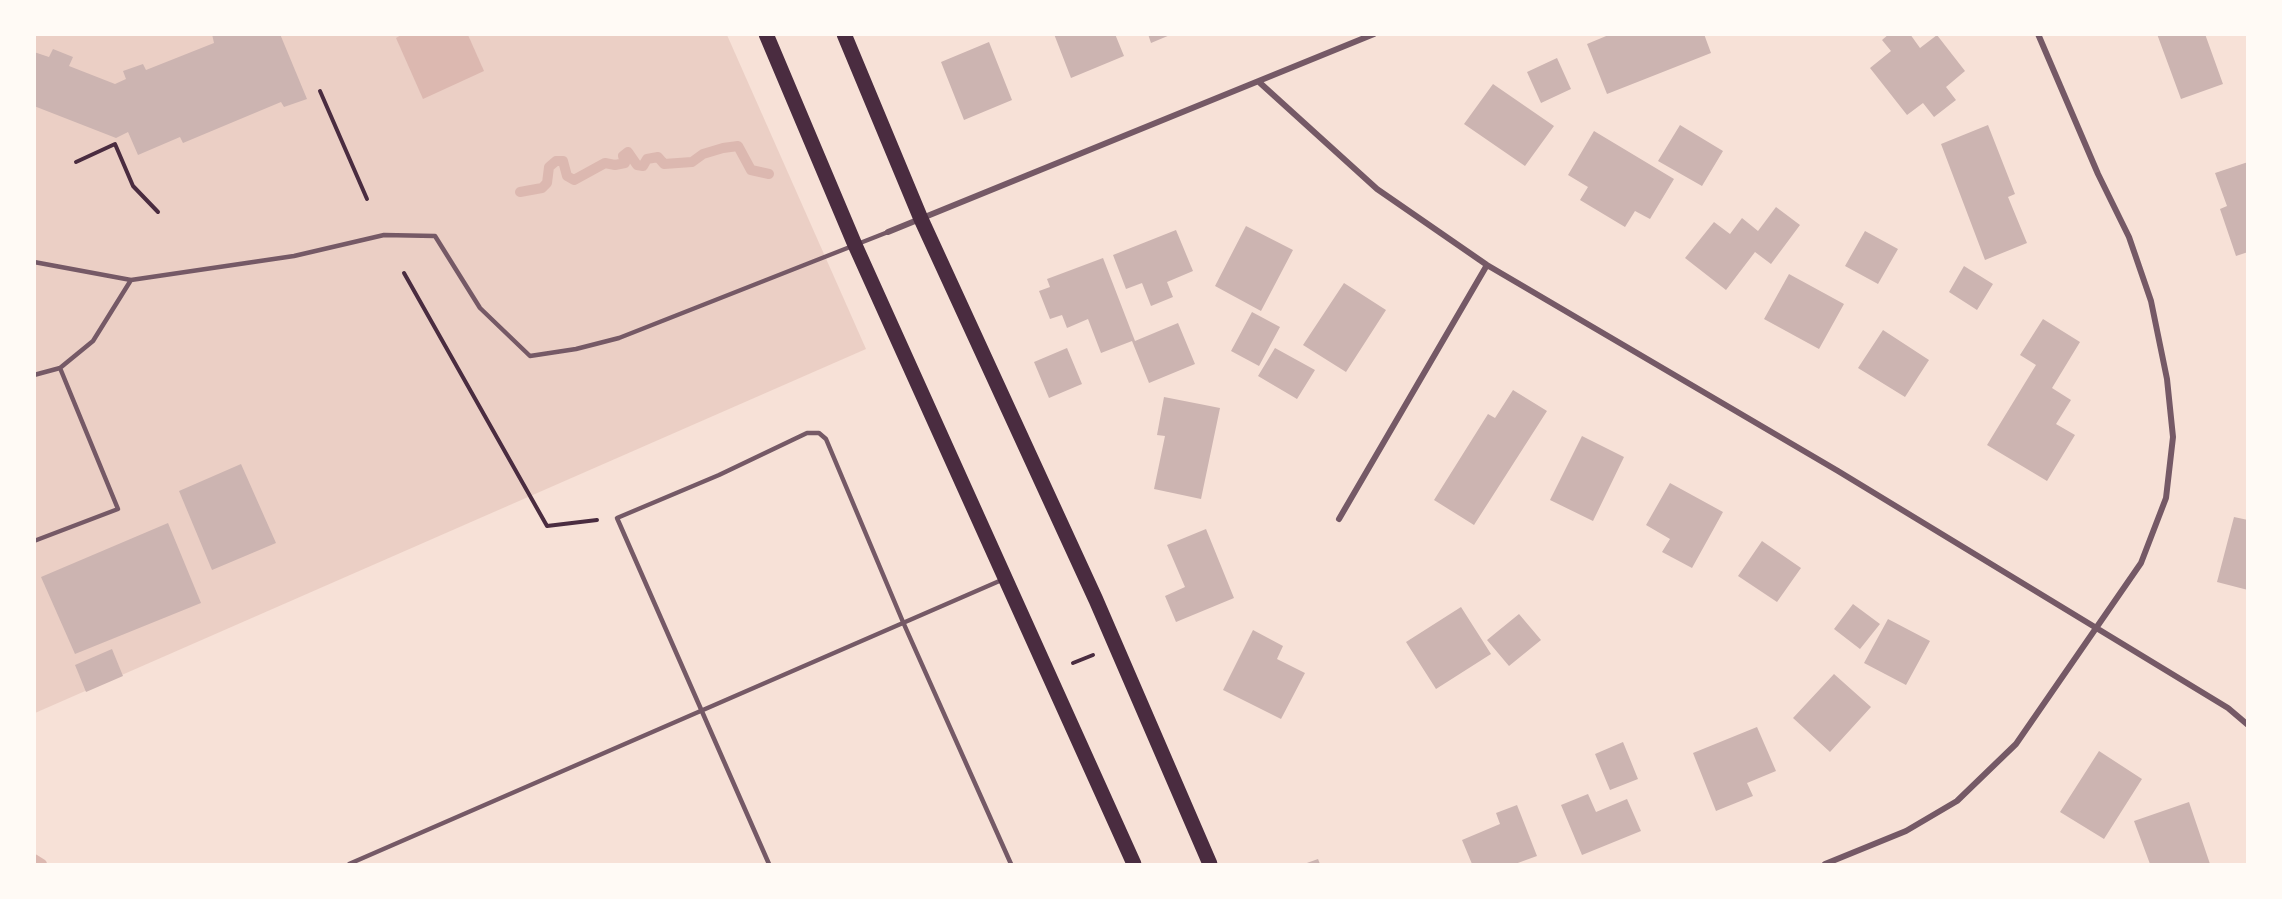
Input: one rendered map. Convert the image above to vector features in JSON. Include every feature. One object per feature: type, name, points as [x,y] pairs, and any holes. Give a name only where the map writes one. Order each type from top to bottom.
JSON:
[{"type":"main road","points":[[766,34],[855,245],[1134,864]]},
{"type":"main road","points":[[844,34],[921,219],[1096,600],[1210,864]]},
{"type":"street","points":[[888,232],[1374,34]]},
{"type":"street","points":[[1825,864],[1906,831],[1957,801],[2016,744],[2140,563],[2166,498],[2173,437],[2167,379],[2151,301],[2129,237],[2098,174],[2038,34]]},
{"type":"street","points":[[1258,82],[1377,189],[1487,266],[1838,471],[2228,708],[2247,725]]},
{"type":"street","points":[[1339,519],[1487,266]]},
{"type":"lane","points":[[34,262],[131,280],[294,256],[384,235],[435,236],[480,308],[530,356],[576,349],[619,338],[888,232]]},
{"type":"lane","points":[[34,375],[60,368],[93,341],[131,280]]},
{"type":"lane","points":[[34,541],[118,510],[60,368]]},
{"type":"lane","points":[[769,864],[617,518],[719,475],[807,433],[819,433],[826,440],[903,622],[1011,864]]},
{"type":"lane","points":[[349,864],[1006,578]]},
{"type":"path","points":[[320,91],[367,199]]},
{"type":"path","points":[[76,162],[115,144],[133,186],[158,212]]},
{"type":"path","points":[[404,273],[547,526],[617,518]]},
{"type":"path","points":[[1073,663],[1099,652]]},
{"type":"shaded area","points":[[403,34],[468,35],[484,71],[423,99],[396,38]]},
{"type":"shaded area","points":[[35,35],[727,35],[866,349],[35,713]]},
{"type":"building","points":[[212,34],[280,34],[307,99],[284,107],[281,102],[183,143],[180,137],[138,155],[128,132],[116,138],[34,106],[34,52],[49,57],[53,49],[73,57],[69,66],[115,84],[126,79],[123,71],[143,64],[146,70],[214,43]]},
{"type":"building","points":[[1054,34],[1115,34],[1124,56],[1071,78]]},
{"type":"building","points":[[1148,34],[1170,34],[1170,35],[1151,43]]},
{"type":"building","points":[[1611,34],[1704,34],[1711,53],[1607,94],[1587,44]]},
{"type":"building","points":[[1889,34],[1910,34],[1920,48],[1937,35],[1965,71],[1946,87],[1956,100],[1934,117],[1923,103],[1907,115],[1870,68],[1891,51],[1882,40]]},
{"type":"building","points":[[2157,34],[2205,34],[2223,84],[2181,99]]},
{"type":"building","points":[[989,42],[1012,100],[964,120],[941,62]]},
{"type":"building","points":[[1557,58],[1571,89],[1541,103],[1527,72]]},
{"type":"building","points":[[1493,84],[1554,126],[1525,166],[1464,124]]},
{"type":"building","points":[[1680,125],[1723,151],[1702,186],[1658,161]]},
{"type":"building","points":[[1988,125],[2015,194],[2008,197],[2027,243],[1985,260],[1941,144]]},
{"type":"building","points":[[1594,131],[1674,179],[1650,219],[1635,211],[1625,227],[1580,200],[1588,187],[1568,175]]},
{"type":"building","points":[[2248,162],[2248,252],[2236,256],[2220,209],[2227,206],[2215,173]]},
{"type":"building","points":[[1776,207],[1800,225],[1771,264],[1755,252],[1726,290],[1685,258],[1714,222],[1730,234],[1742,218],[1758,231]]},
{"type":"building","points":[[1246,226],[1293,250],[1261,311],[1215,286]]},
{"type":"building","points":[[1176,230],[1193,271],[1167,282],[1173,297],[1151,306],[1142,283],[1126,289],[1113,255]]},
{"type":"building","points":[[1865,231],[1898,249],[1878,284],[1845,266]]},
{"type":"building","points":[[1103,258],[1135,341],[1178,323],[1195,364],[1149,383],[1132,341],[1101,353],[1088,319],[1067,328],[1062,315],[1050,319],[1039,291],[1050,287],[1047,279]]},
{"type":"building","points":[[1964,266],[1993,284],[1977,310],[1949,292]]},
{"type":"building","points":[[1789,274],[1844,304],[1819,349],[1764,319]]},
{"type":"building","points":[[1344,283],[1386,310],[1346,372],[1303,345]]},
{"type":"building","points":[[1252,312],[1280,327],[1259,366],[1231,351]]},
{"type":"building","points":[[2043,319],[2080,342],[2052,388],[2071,400],[2056,424],[2075,435],[2047,481],[1987,445],[2036,365],[2020,355]]},
{"type":"building","points":[[1883,330],[1929,360],[1905,397],[1858,368]]},
{"type":"building","points":[[1067,348],[1082,384],[1049,398],[1034,362]]},
{"type":"building","points":[[1275,348],[1315,370],[1297,399],[1258,376]]},
{"type":"building","points":[[1513,390],[1547,411],[1474,525],[1434,500],[1488,414],[1495,418]]},
{"type":"building","points":[[1164,397],[1220,408],[1201,499],[1154,489],[1165,436],[1157,435]]},
{"type":"building","points":[[1582,436],[1624,457],[1593,521],[1550,500]]},
{"type":"building","points":[[241,464],[276,543],[212,570],[179,491]]},
{"type":"building","points":[[1670,483],[1723,512],[1692,568],[1662,552],[1670,539],[1646,525]]},
{"type":"building","points":[[2234,517],[2248,520],[2248,590],[2217,582]]},
{"type":"building","points":[[168,523],[201,603],[75,654],[41,577]]},
{"type":"building","points":[[1206,529],[1234,598],[1176,622],[1165,596],[1185,587],[1167,545]]},
{"type":"building","points":[[1762,541],[1801,568],[1777,602],[1738,576]]},
{"type":"building","points":[[1853,604],[1880,624],[1860,649],[1834,629]]},
{"type":"building","points":[[1461,607],[1491,654],[1436,689],[1406,642]]},
{"type":"building","points":[[1519,614],[1541,640],[1509,666],[1487,640]]},
{"type":"building","points":[[1888,619],[1930,641],[1906,685],[1864,663]]},
{"type":"building","points":[[1253,630],[1283,646],[1277,659],[1305,673],[1281,719],[1223,690]]},
{"type":"building","points":[[112,649],[123,676],[86,692],[75,665]]},
{"type":"building","points":[[1834,674],[1871,707],[1830,752],[1793,718]]},
{"type":"building","points":[[1757,727],[1776,771],[1747,783],[1753,796],[1716,811],[1693,753]]},
{"type":"building","points":[[1623,742],[1638,779],[1610,790],[1595,754]]},
{"type":"building","points":[[2099,751],[2142,779],[2104,839],[2060,812]]},
{"type":"building","points":[[1588,794],[1596,812],[1627,799],[1641,831],[1582,855],[1561,805]]},
{"type":"building","points":[[2189,802],[2210,864],[2150,864],[2134,821]]},
{"type":"building","points":[[1517,805],[1537,856],[1515,864],[1472,864],[1462,840],[1500,824],[1496,813]]},
{"type":"building","points":[[1318,859],[1320,864],[1304,864]]},
{"type":"waterway","points":[[520,192],[542,188],[547,183],[549,167],[556,161],[563,161],[567,176],[574,180],[605,163],[615,165],[625,163],[623,156],[628,152],[637,165],[643,166],[647,159],[658,157],[664,164],[692,162],[703,154],[738,146],[751,170],[769,174]]},
{"type":"waterway","points":[[34,859],[42,864]]}]
